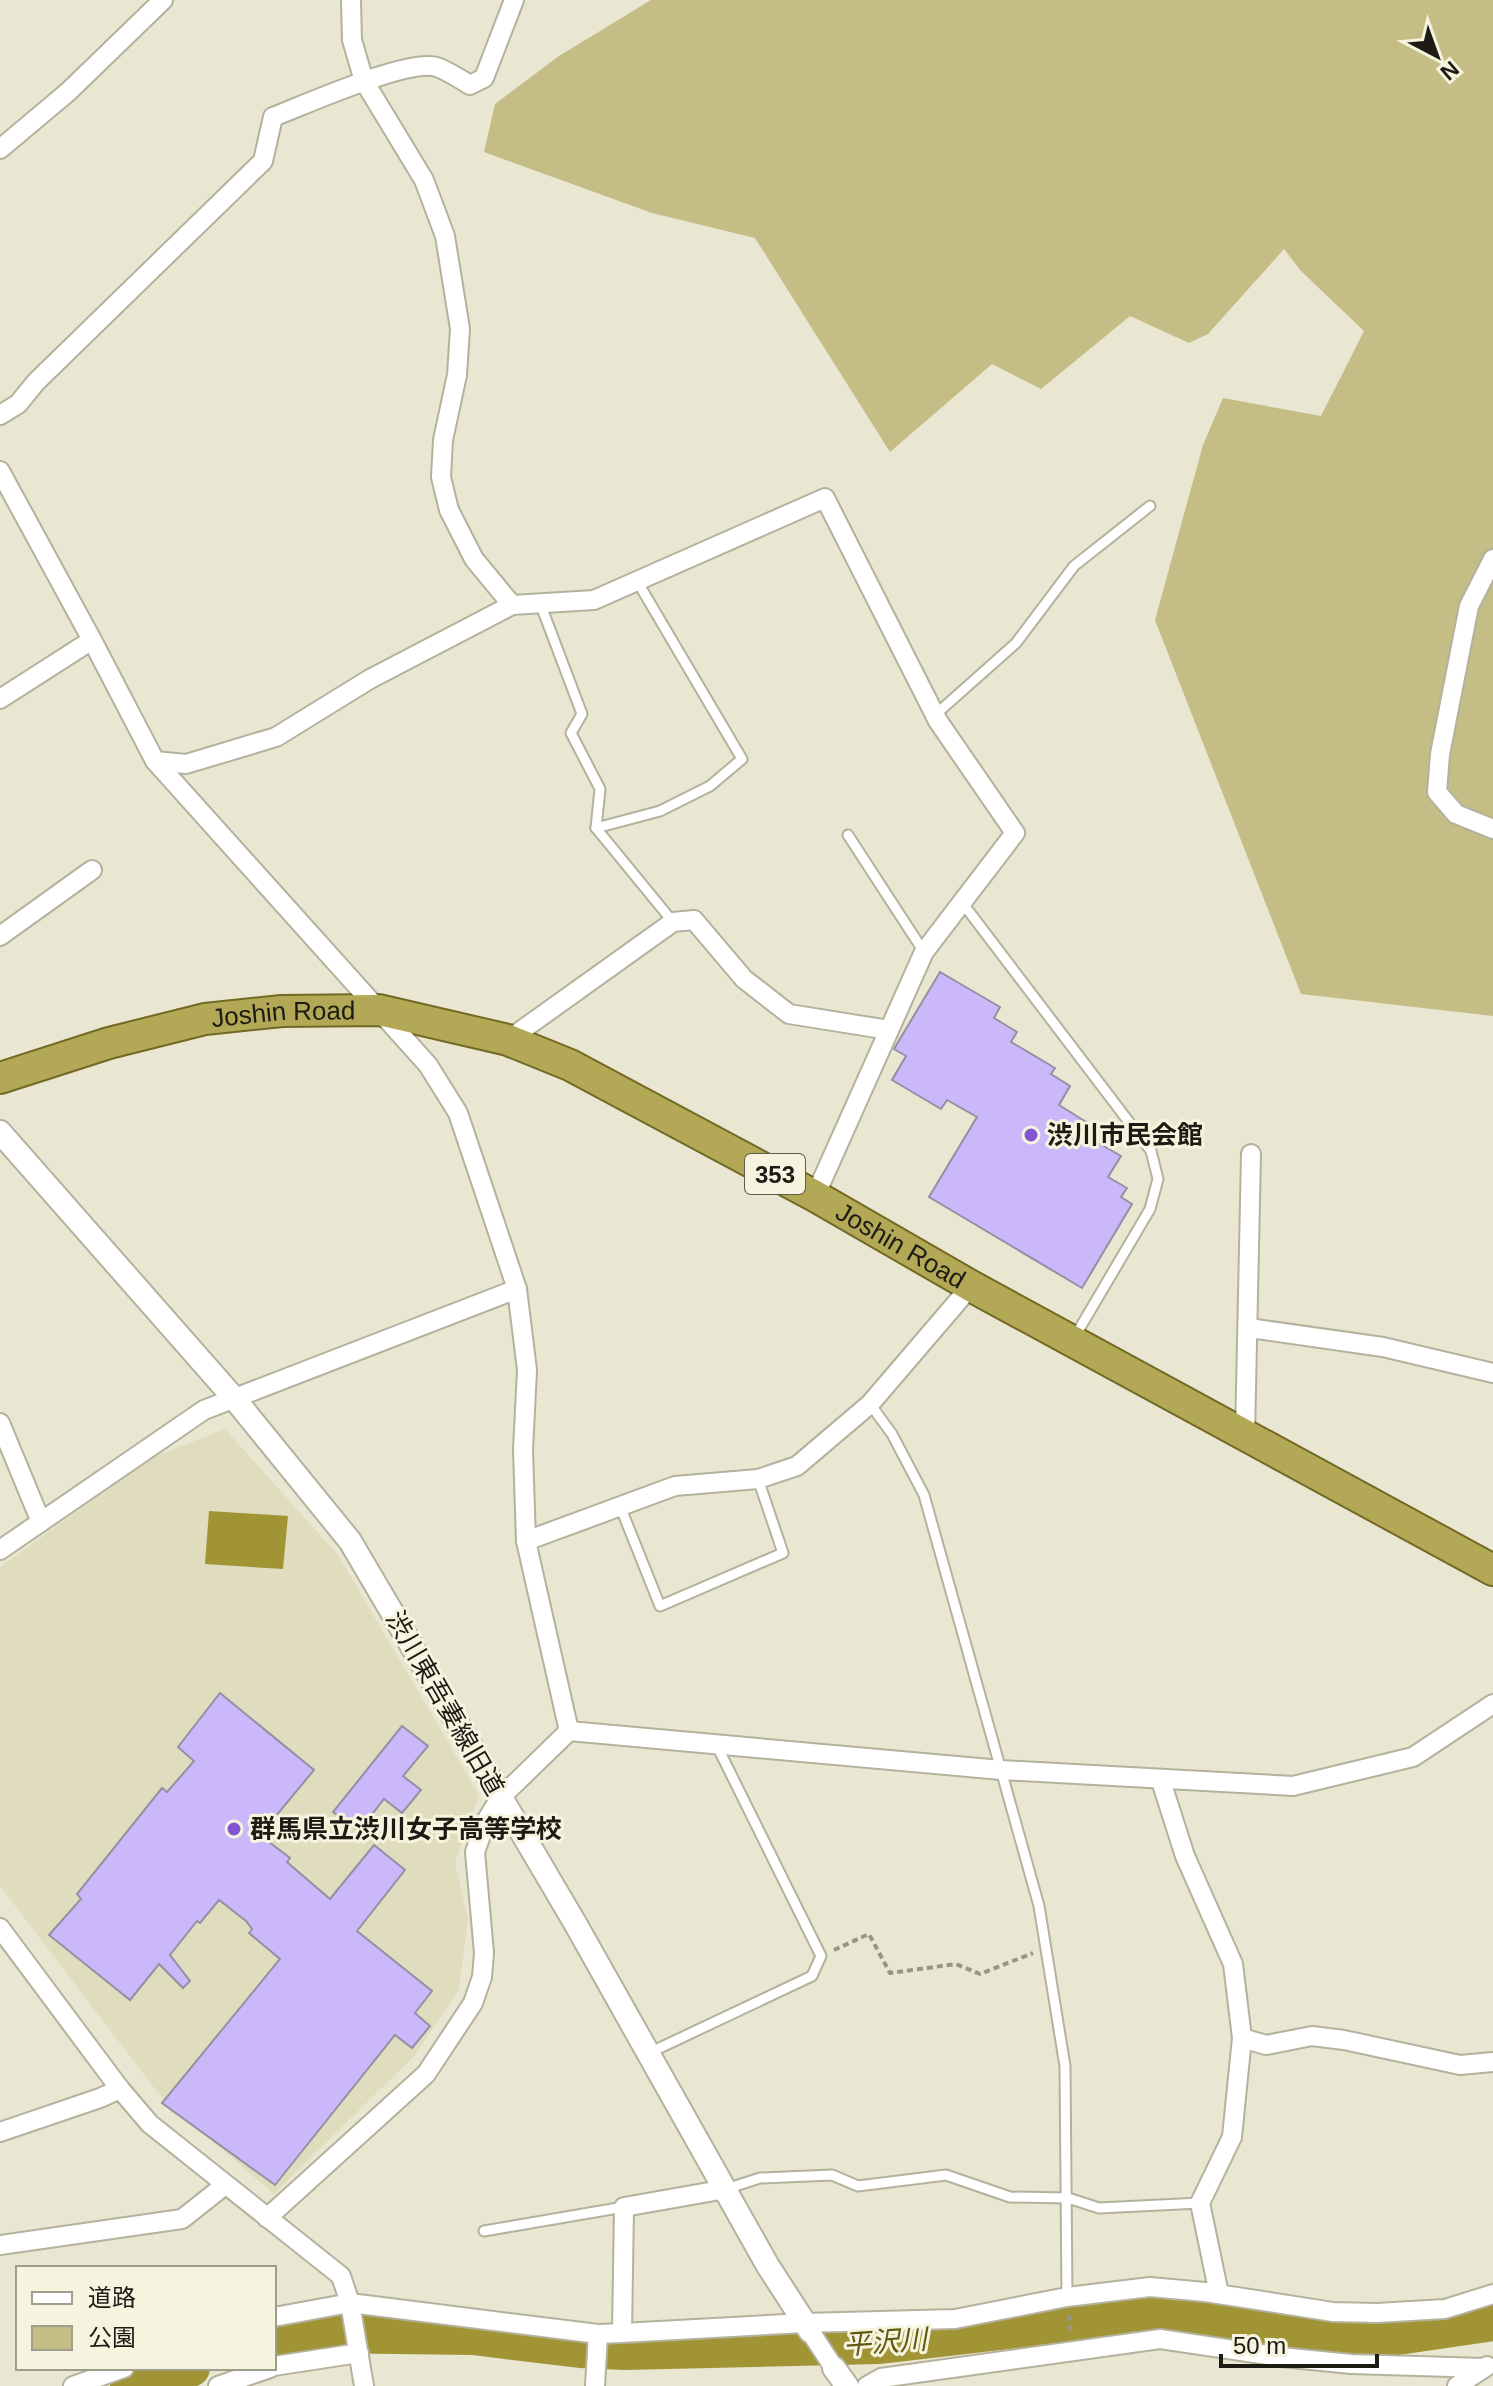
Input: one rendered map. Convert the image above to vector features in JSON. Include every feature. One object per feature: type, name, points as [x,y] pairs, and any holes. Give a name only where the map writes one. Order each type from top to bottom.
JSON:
[{"type":"highway","name":"Joshin Road","points":[[0,1078],[109,1043],[205,1019],[282,1011],[379,1010],[508,1040],[570,1065],[815,1196],[971,1286],[1493,1570]]},
{"type":"street","points":[[0,149],[68,92],[163,0]]},
{"type":"street","points":[[351,0],[352,40],[364,81],[424,180],[445,236],[460,329],[457,375],[443,440],[441,477],[449,510],[474,559],[512,605]]},
{"type":"street","points":[[0,415],[18,404],[36,382],[263,161],[273,117],[364,81],[407,69],[435,66],[470,85],[484,78],[514,0]]},
{"type":"street","points":[[0,471],[155,761],[428,1065],[458,1113],[517,1289],[527,1370],[523,1450],[526,1541],[569,1731]]},
{"type":"street","points":[[155,761],[186,764],[276,737],[370,679],[512,605],[594,600],[825,498],[935,715],[1015,833],[924,952],[815,1196]]},
{"type":"street","points":[[1493,559],[1469,606],[1440,754],[1437,792],[1456,814],[1493,829]]},
{"type":"street","points":[[0,699],[92,640]]},
{"type":"street","points":[[0,936],[92,870]]},
{"type":"street","points":[[508,1040],[673,922],[694,920],[744,979],[789,1014],[889,1030]]},
{"type":"street","name":"渋川東吾妻線旧道","points":[[0,1132],[233,1397],[350,1541],[649,2053],[768,2266],[807,2327]]},
{"type":"street","points":[[1245,1436],[1251,1154]]},
{"type":"street","points":[[526,1541],[675,1486],[758,1479],[797,1466],[870,1404],[971,1286]]},
{"type":"street","points":[[0,1550],[204,1410],[517,1289]]},
{"type":"street","points":[[1249,1328],[1383,1347],[1493,1373]]},
{"type":"street","points":[[0,1423],[41,1522]]},
{"type":"street","points":[[267,2218],[426,2074],[473,2003],[482,1977],[484,1953],[475,1852],[486,1821],[500,1798],[569,1731],[1001,1770],[1293,1786],[1413,1757],[1493,1704]]},
{"type":"street","points":[[1161,1781],[1185,1856],[1233,1964],[1242,2038],[1232,2137],[1200,2203],[1219,2294]]},
{"type":"street","points":[[0,1928],[120,2089],[150,2124],[341,2276],[364,2386]]},
{"type":"street","points":[[1242,2038],[1266,2045],[1312,2036],[1460,2065],[1493,2062]]},
{"type":"street","points":[[0,2132],[120,2089]]},
{"type":"street","points":[[0,2245],[182,2219],[225,2185]]},
{"type":"street","points":[[622,2333],[624,2207],[726,2189]]},
{"type":"street","points":[[276,2317],[350,2308],[598,2337],[622,2333],[955,2319],[1067,2297],[1150,2287],[1219,2294],[1333,2312],[1377,2313],[1445,2309],[1493,2294]]},
{"type":"street","points":[[807,2327],[840,2377]]},
{"type":"street","points":[[594,2380],[598,2337]]},
{"type":"street","points":[[867,2386],[881,2378],[1160,2339],[1337,2363],[1488,2365]]},
{"type":"street","points":[[276,2366],[358,2349]]},
{"type":"street","points":[[1457,2386],[1488,2365]]},
{"type":"street","points":[[73,2386],[118,2370]]},
{"type":"street","points":[[218,2386],[263,2370]]},
{"type":"lane","points":[[935,715],[1016,643],[1074,566],[1150,506]]},
{"type":"lane","points":[[596,828],[660,811],[710,786],[742,759],[637,581]]},
{"type":"lane","points":[[540,603],[582,714],[571,733],[600,789],[596,828],[673,922]]},
{"type":"lane","points":[[848,835],[924,952]]},
{"type":"lane","points":[[961,901],[1151,1151],[1158,1179],[1150,1209],[1072,1341]]},
{"type":"lane","points":[[870,1404],[892,1434],[924,1495],[1039,1906],[1065,2066],[1067,2297]]},
{"type":"lane","points":[[620,1506],[660,1606],[783,1553],[758,1479]]},
{"type":"lane","points":[[649,2053],[812,1976],[821,1956],[715,1743]]},
{"type":"lane","points":[[726,2189],[760,2178],[832,2175],[858,2186],[946,2175],[1010,2197],[1068,2198],[1099,2208],[1200,2203]]},
{"type":"lane","points":[[484,2231],[624,2207]]},
{"type":"path","points":[[821,1956],[869,1934],[890,1973],[956,1964],[980,1974],[1045,1948]]},
{"type":"path","points":[[1067,2297],[1073,2353]]},
{"type":"shaded area","name":"群馬県立渋川女子高等学校","points":[[225,1429],[338,1555],[479,1795],[455,1863],[468,1919],[459,1990],[414,2056],[274,2194],[162,2098],[0,1886],[0,1567],[151,1458]]},
{"type":"shaded area","points":[[209,1511],[288,1516],[283,1569],[205,1564]]},
{"type":"green space","points":[[651,0],[1493,0],[1493,1016],[1301,994],[1155,620],[1203,445],[1223,398],[1321,416],[1364,331],[1301,271],[1284,249],[1208,334],[1189,343],[1130,316],[1041,389],[992,364],[890,452],[755,238],[652,213],[484,152],[495,104],[559,56]]},
{"type":"building","name":"渋川市民会館","points":[[940,972],[1000,1007],[994,1018],[1017,1032],[1011,1042],[1055,1068],[1051,1074],[1070,1086],[1059,1105],[1099,1130],[1093,1140],[1121,1156],[1108,1177],[1127,1188],[1121,1197],[1132,1204],[1082,1288],[929,1197],[977,1117],[947,1100],[941,1109],[892,1080],[906,1056],[894,1049]]},
{"type":"building","points":[[220,1693],[314,1770],[260,1835],[290,1858],[287,1862],[330,1899],[374,1845],[405,1870],[357,1931],[432,1991],[415,2013],[430,2026],[412,2048],[395,2035],[275,2185],[162,2103],[280,1959],[249,1933],[252,1929],[246,1921],[219,1900],[200,1923],[197,1921],[170,1955],[190,1981],[183,1988],[159,1964],[130,2000],[49,1935],[81,1899],[77,1894],[162,1788],[167,1792],[194,1761],[178,1747]]},
{"type":"building","points":[[402,1726],[428,1746],[403,1776],[421,1790],[402,1813],[384,1799],[359,1831],[333,1812]]},
{"type":"waterway","name":"平沢川","points":[[276,2345],[319,2334],[473,2336],[580,2349],[625,2351],[878,2345],[1158,2313],[1282,2333],[1384,2338],[1493,2322]]},
{"type":"waterway","name":"平沢川","points":[[129,2386],[184,2370]]},
{"type":"place","name":"渋川市民会館","points":[[1031,1135]]},
{"type":"place","name":"群馬県立渋川女子高等学校","points":[[234,1829]]}]
